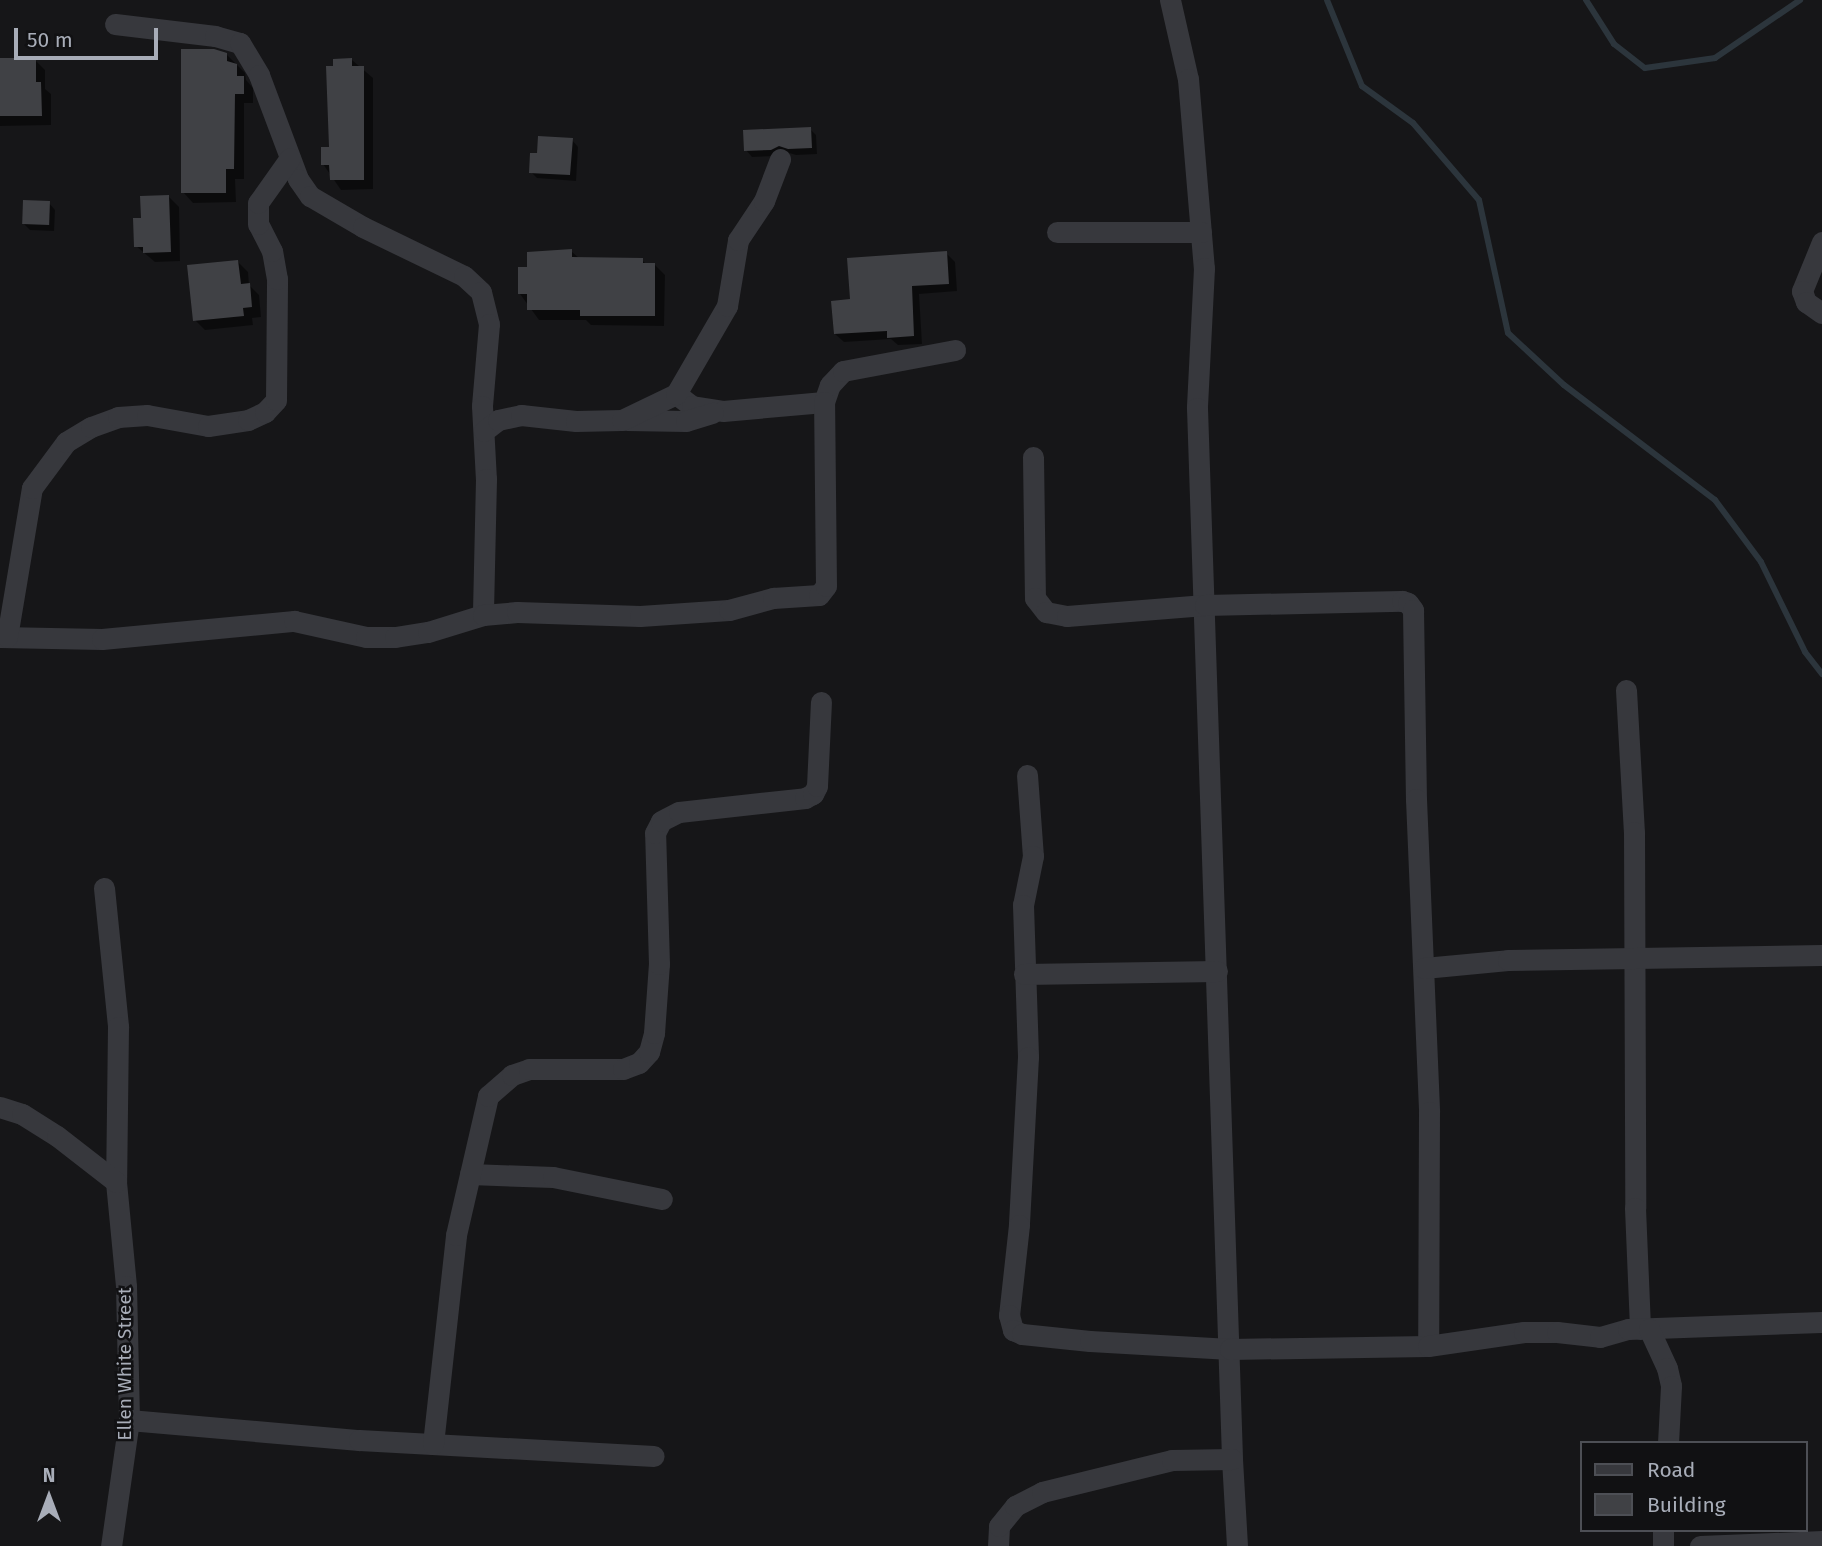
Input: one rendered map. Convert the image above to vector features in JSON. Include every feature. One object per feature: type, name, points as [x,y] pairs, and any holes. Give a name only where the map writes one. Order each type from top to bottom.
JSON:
[{"type":"street","points":[[1170,0],[1188,79],[1204,268],[1197,408],[1237,1546]]},
{"type":"street","points":[[115,24],[215,36],[240,43],[259,75],[290,158],[310,196],[363,227],[464,276],[481,292],[489,324],[484,431],[486,479],[483,615]]},
{"type":"street","points":[[290,158],[258,203],[258,224],[272,251],[277,279],[275,400],[265,412],[248,420],[208,426],[147,415],[118,417],[91,427],[66,442],[32,488],[3,637],[102,639],[293,621],[366,637],[395,637],[428,632],[483,615],[517,612],[640,616],[729,610],[773,598],[823,594],[827,586],[824,401],[830,385],[843,371],[956,350]]},
{"type":"street","points":[[622,420],[676,394],[727,306],[738,240],[764,201],[780,159]]},
{"type":"street","points":[[1057,232],[1201,232]]},
{"type":"street","points":[[1822,242],[1802,291],[1806,302],[1822,313]]},
{"type":"street","points":[[676,394],[692,406],[723,411]]},
{"type":"street","points":[[484,431],[498,420],[521,415],[576,421],[687,421],[723,411],[824,401]]},
{"type":"street","points":[[1032,457],[1037,604],[1046,612],[1067,616],[1205,605],[1402,601],[1408,603],[1413,610],[1416,799],[1429,1112],[1428,1346]]},
{"type":"street","points":[[1626,690],[1634,832],[1635,1208],[1645,1329],[1667,1368],[1671,1386],[1668,1441]]},
{"type":"street","points":[[433,1444],[456,1235],[488,1096],[498,1085],[529,1069],[623,1069],[639,1063],[649,1052],[654,1033],[659,964],[655,833],[661,821],[680,812],[805,798],[813,794],[817,786],[821,702]]},
{"type":"street","points":[[1027,775],[1032,856],[1023,905],[1028,1057],[1019,1224],[1009,1315],[1013,1330],[1022,1334],[1090,1341],[1230,1349],[1428,1346],[1524,1332],[1557,1332],[1588,1337],[1645,1329],[1822,1322]]},
{"type":"street","name":"Ellen White Street","points":[[104,888],[118,1027],[116,1182],[126,1286],[129,1420],[111,1546]]},
{"type":"street","points":[[1424,968],[1508,960],[1822,955]]},
{"type":"street","points":[[1024,974],[1217,971]]},
{"type":"street","points":[[0,1107],[22,1114],[57,1136],[116,1182]]},
{"type":"street","points":[[470,1174],[553,1177],[662,1199]]},
{"type":"street","points":[[129,1420],[433,1444],[654,1456]]},
{"type":"street","points":[[998,1546],[999,1526],[1016,1506],[1042,1492],[1172,1460],[1232,1459]]},
{"type":"street","points":[[1700,1546],[1822,1541]]},
{"type":"building","points":[[181,49],[214,49],[227,53],[227,61],[237,64],[237,76],[244,76],[244,94],[235,94],[234,169],[226,169],[226,193],[181,193]]},
{"type":"building","points":[[0,58],[36,58],[36,82],[41,82],[42,116],[0,116]]},
{"type":"building","points":[[352,58],[352,66],[364,66],[364,180],[330,180],[329,165],[321,165],[321,147],[329,147],[326,66],[333,66],[333,59]]},
{"type":"building","points":[[811,127],[812,148],[788,149],[779,146],[771,150],[744,151],[743,130]]},
{"type":"building","points":[[538,136],[573,138],[570,175],[529,173],[530,153],[537,153]]},
{"type":"building","points":[[169,195],[171,252],[143,253],[143,247],[134,247],[133,218],[141,218],[140,196]]},
{"type":"building","points":[[23,200],[50,201],[49,225],[22,224]]},
{"type":"building","points":[[572,249],[572,257],[643,258],[643,263],[655,263],[655,316],[580,316],[580,310],[527,310],[527,294],[518,294],[518,267],[527,267],[527,252]]},
{"type":"building","points":[[947,251],[949,284],[912,286],[914,336],[887,338],[887,331],[834,334],[831,301],[850,299],[847,258]]},
{"type":"building","points":[[238,260],[241,284],[250,283],[252,307],[243,308],[244,316],[193,321],[187,265]]},
{"type":"waterway","points":[[1327,0],[1362,86],[1413,123],[1479,200],[1508,333],[1564,385],[1715,500],[1761,562],[1805,652],[1822,674]]},
{"type":"waterway","points":[[1586,0],[1614,44],[1645,68],[1715,58],[1800,0]]}]
